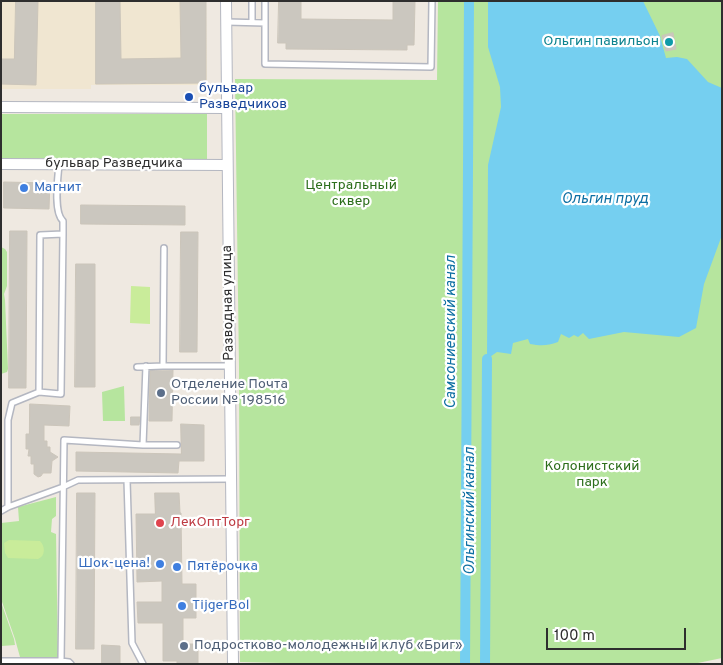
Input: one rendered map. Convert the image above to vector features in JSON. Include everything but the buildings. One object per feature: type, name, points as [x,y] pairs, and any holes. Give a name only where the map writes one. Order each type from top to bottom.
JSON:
[{"type":"street","name":"Разводная улица","points":[[226,1],[232,664]]},
{"type":"street","points":[[1,107],[227,108]]},
{"type":"street","name":"бульвар Разведчика","points":[[1,164],[228,165]]},
{"type":"lane","points":[[252,1],[252,22]]},
{"type":"lane","points":[[265,1],[265,64],[431,67],[432,1]]},
{"type":"lane","points":[[226,22],[265,23]]},
{"type":"lane","points":[[8,507],[8,420],[12,403],[39,392],[61,394],[63,221],[60,218],[58,209],[59,164]]},
{"type":"lane","points":[[39,392],[40,235],[63,234]]},
{"type":"lane","points":[[163,366],[164,248]]},
{"type":"lane","points":[[143,445],[146,366]]},
{"type":"lane","points":[[137,367],[230,366]]},
{"type":"lane","points":[[61,661],[64,440],[143,445],[177,445]]},
{"type":"lane","points":[[1,511],[78,480],[231,479]]},
{"type":"lane","points":[[127,480],[132,643],[144,664]]},
{"type":"lane","points":[[1,661],[61,661],[71,664]]},
{"type":"shaded area","points":[[1,1],[206,1],[207,85],[91,85],[91,89],[1,89]]},
{"type":"green space","points":[[438,1],[722,1],[722,658],[693,664],[327,664],[240,662],[239,367],[235,79],[437,80]]},
{"type":"green space","points":[[1,114],[207,114],[207,160],[1,158]]},
{"type":"green space","points":[[1,247],[7,252],[7,286],[4,294],[8,369],[7,372],[1,374]]},
{"type":"green space","points":[[131,286],[150,287],[150,324],[130,323]]},
{"type":"green space","points":[[124,386],[125,421],[103,421],[102,392]]},
{"type":"green space","points":[[56,497],[56,516],[52,519],[51,532],[56,534],[58,657],[20,657],[1,599],[1,523],[19,521],[18,507]]},
{"type":"green space","points":[[9,540],[40,541],[44,548],[41,558],[8,558],[5,553],[4,543]]},
{"type":"green space","points":[[1,602],[15,645],[2,646],[2,657]]},
{"type":"water","name":"Ольгин пруд","points":[[488,1],[643,1],[660,36],[666,58],[677,57],[687,59],[708,82],[722,88],[722,235],[704,284],[696,328],[679,337],[624,332],[589,339],[583,333],[578,337],[574,335],[569,338],[561,334],[558,342],[547,345],[530,344],[528,339],[513,343],[511,354],[497,352],[487,359],[488,165],[501,107],[500,87],[488,47]]},
{"type":"waterway","name":"Самсониевский канал","points":[[465,664],[469,1]]},
{"type":"waterway","name":"Ольгинский канал","points":[[485,664],[487,359]]},
{"type":"place","name":"Ольгин павильон","points":[[669,42]]},
{"type":"place","name":"бульвар Разведчиков","points":[[189,97]]},
{"type":"place","name":"Магнит","points":[[24,188]]},
{"type":"place","name":"Отделение Почта России № 198516","points":[[161,393]]},
{"type":"place","name":"ЛекОптТорг","points":[[160,523]]},
{"type":"place","name":"Шок-цена!","points":[[160,564]]},
{"type":"place","name":"Пятёрочка","points":[[177,567]]},
{"type":"place","name":"TijgerBol","points":[[182,606]]},
{"type":"place","name":"Подростково-молодежный клуб «Бриг»","points":[[184,646]]},
{"type":"park label","name":"Центральный сквер","points":[[351,194]]},
{"type":"park label","name":"Колонистский парк","points":[[592,476]]}]
